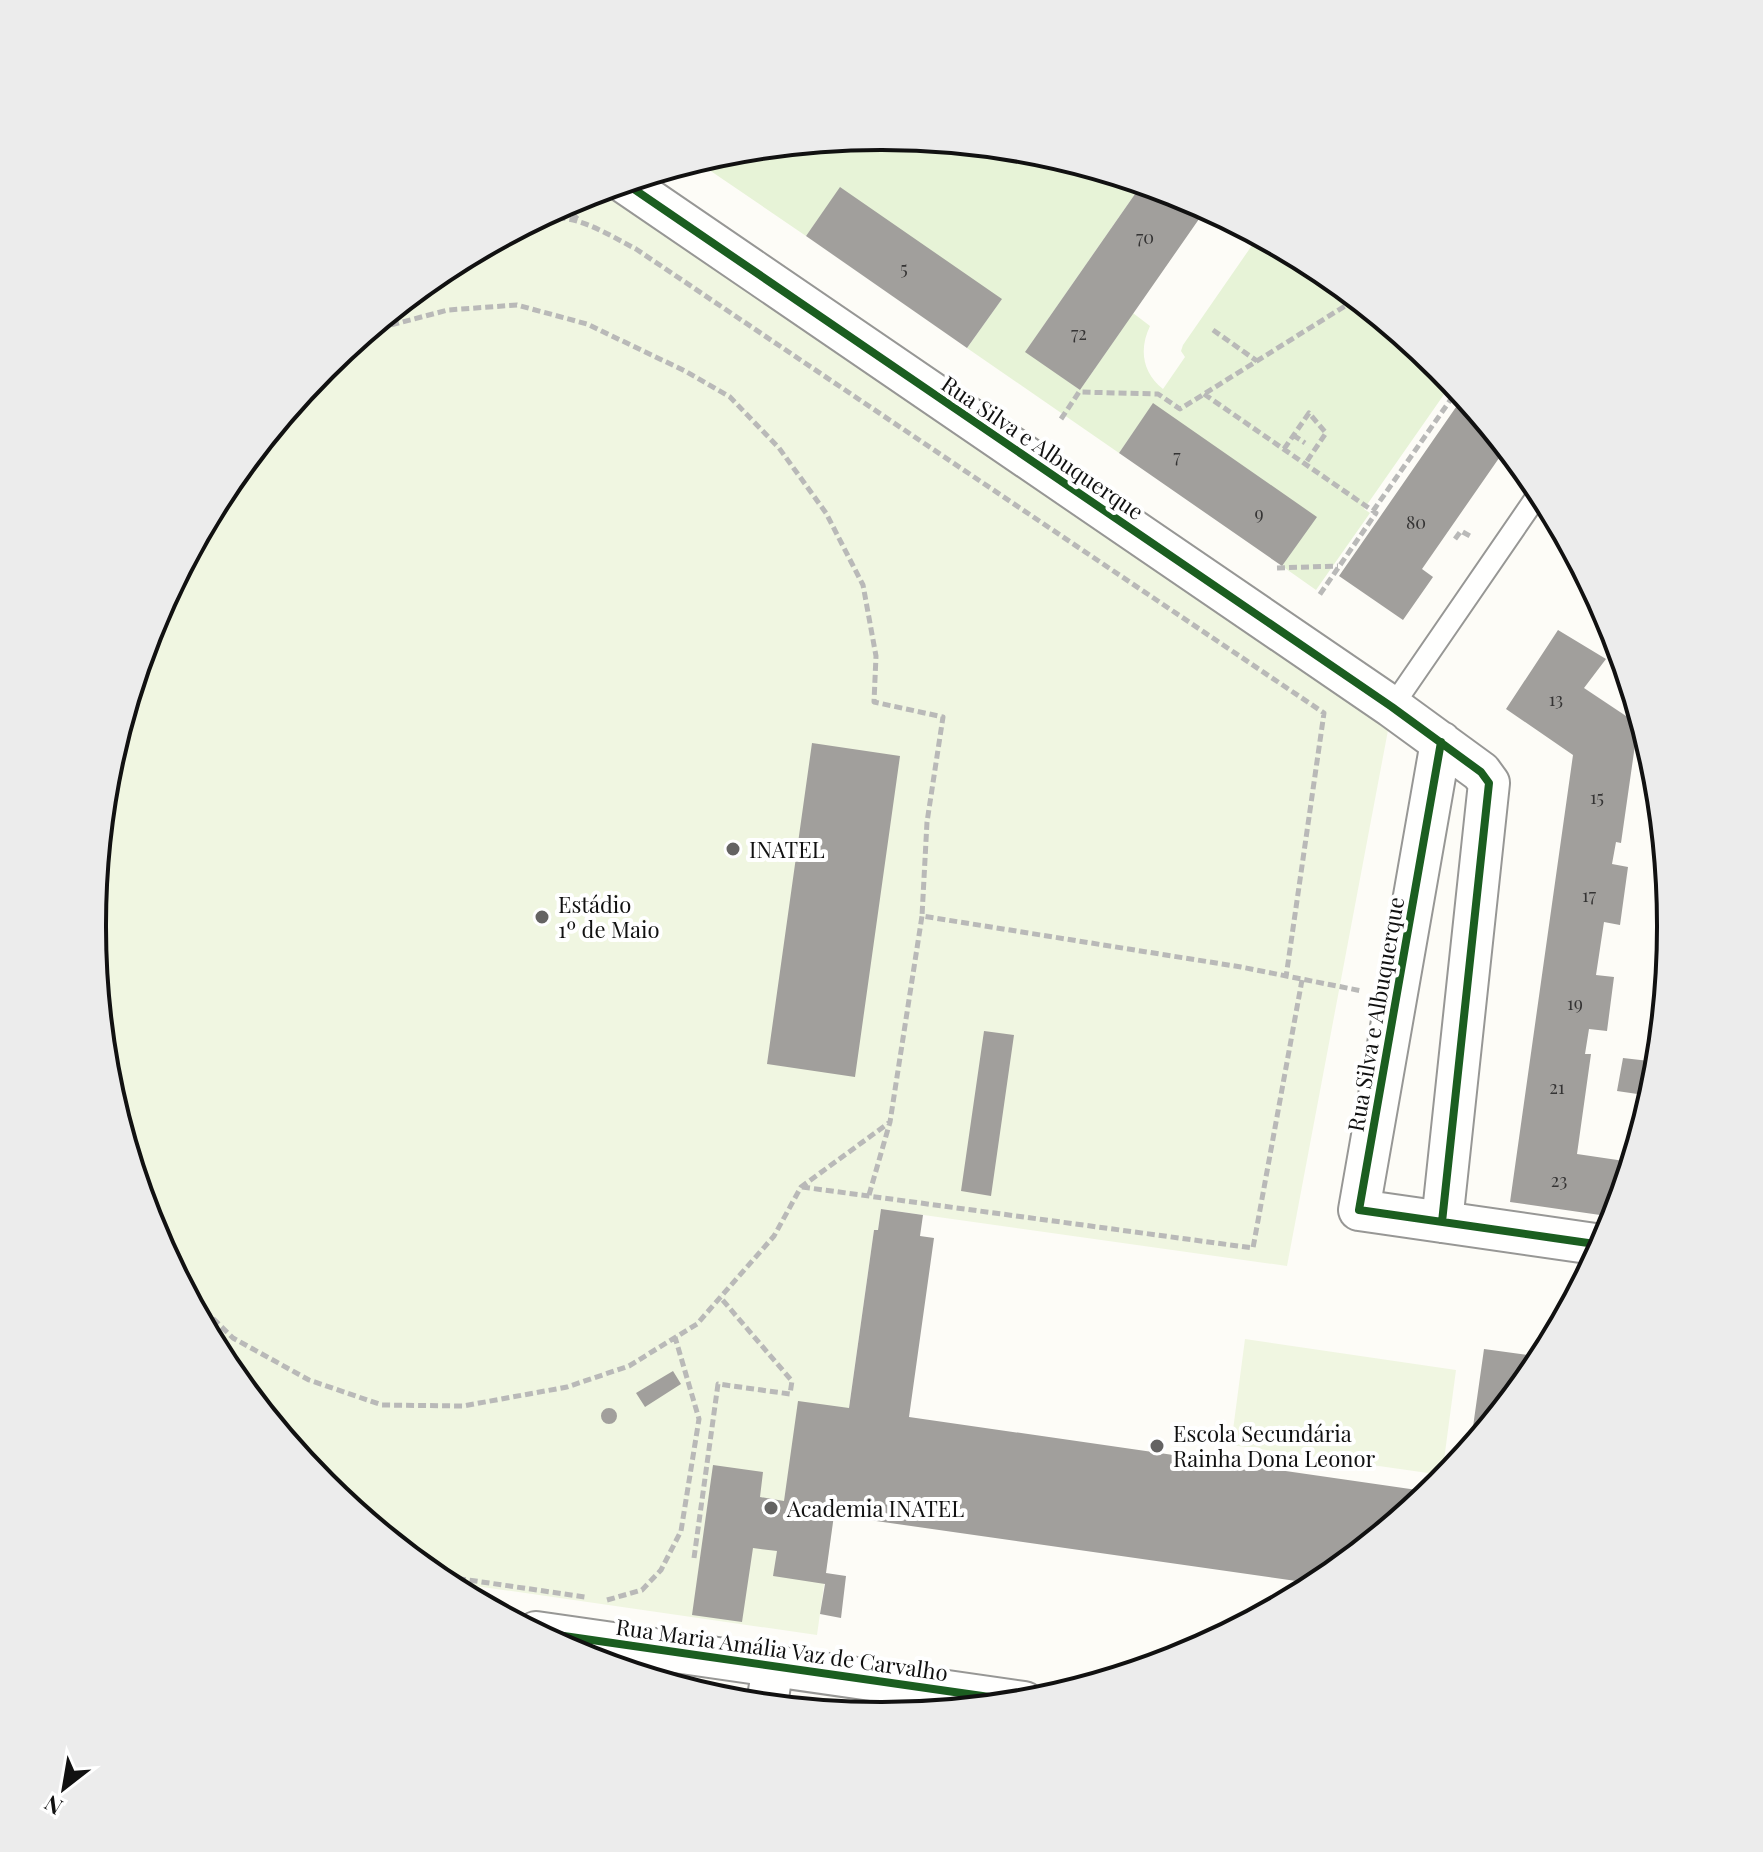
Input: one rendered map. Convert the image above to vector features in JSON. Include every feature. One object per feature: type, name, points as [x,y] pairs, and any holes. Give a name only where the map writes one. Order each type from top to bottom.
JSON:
[{"type":"street","name":"Rua Silva e Albuquerque","points":[[636,191],[1392,707],[1481,772],[1489,783],[1442,1222]]},
{"type":"street","name":"Rua Silva e Albuquerque","points":[[1441,742],[1359,1210],[1589,1243]]},
{"type":"street","name":"Rua Maria Amália Vaz de Carvalho","points":[[592,1645],[770,1685],[957,1698]]},
{"type":"lane","points":[[1392,707],[1532,504]]},
{"type":"path","points":[[574,215],[581,222],[636,249],[1324,713],[1286,977]]},
{"type":"path","points":[[563,220],[581,222]]},
{"type":"path","points":[[396,322],[448,310],[517,305],[587,324],[685,371],[730,397],[779,448],[826,513],[863,585],[876,656],[874,702],[943,717],[927,822],[922,916],[890,1122],[869,1195]]},
{"type":"path","points":[[1061,419],[1079,392],[1158,394],[1180,409],[1346,305]]},
{"type":"path","points":[[1213,330],[1257,361]]},
{"type":"path","points":[[1204,394],[1376,513],[1318,597]]},
{"type":"path","points":[[1373,511],[1451,400]]},
{"type":"path","points":[[1284,449],[1309,413],[1326,433],[1305,464]]},
{"type":"path","points":[[1293,435],[1305,443]]},
{"type":"path","points":[[1455,539],[1461,531],[1470,536]]},
{"type":"path","points":[[1277,568],[1339,566]]},
{"type":"path","points":[[922,916],[1241,967],[1363,991]]},
{"type":"path","points":[[801,1187],[1253,1248],[1302,980]]},
{"type":"path","points":[[212,1318],[233,1338],[309,1380],[382,1405],[463,1406],[567,1387],[629,1366],[697,1324],[774,1236],[801,1187],[890,1122]]},
{"type":"path","points":[[694,1558],[718,1384],[790,1394],[792,1381],[720,1297]]},
{"type":"path","points":[[465,1580],[610,1601],[642,1590],[661,1570],[681,1531],[699,1419],[675,1337]]},
{"type":"green space","points":[[831,152],[932,152],[1033,165],[1135,194],[1026,351],[1080,390],[1133,313],[1150,326],[1144,343],[1144,360],[1163,389],[1185,357],[1181,351],[1183,345],[1252,245],[1354,311],[1393,343],[1445,394],[1364,509],[1370,513],[1316,590],[1282,566],[1316,517],[1153,404],[1119,453],[967,348],[1001,300],[840,188],[806,236],[709,170]]},
{"type":"green space","name":"INATEL","points":[[623,196],[1389,725],[1287,1266],[881,1209],[878,1230],[874,1230],[817,1635],[475,1586],[409,1541],[370,1509],[298,1437],[266,1398],[210,1314],[186,1269],[165,1223],[132,1127],[113,1027],[106,926],[108,875],[121,775],[132,725],[165,629],[210,538],[266,454],[298,415],[370,343],[409,311],[494,254],[539,230]]},
{"type":"green space","points":[[1245,1339],[1456,1370],[1444,1459],[1431,1473],[1231,1445]]},
{"type":"building","points":[[840,187],[1002,299],[967,348],[806,236]]},
{"type":"building","points":[[1135,194],[1199,219],[1080,390],[1025,352]]},
{"type":"building","points":[[1153,403],[1317,517],[1282,566],[1119,453]]},
{"type":"building","points":[[1457,406],[1499,457],[1422,569],[1433,577],[1403,620],[1339,576]]},
{"type":"building","points":[[1558,630],[1606,659],[1584,688],[1629,718],[1635,744],[1621,843],[1616,842],[1612,864],[1628,867],[1620,925],[1604,922],[1596,975],[1614,977],[1607,1031],[1589,1029],[1585,1054],[1591,1054],[1577,1154],[1621,1160],[1601,1215],[1510,1202],[1573,755],[1506,709]]},
{"type":"building","points":[[812,743],[900,756],[855,1077],[767,1064]]},
{"type":"building","points":[[984,1031],[1014,1035],[991,1196],[961,1191]]},
{"type":"building","points":[[1623,1058],[1645,1060],[1638,1094],[1617,1091]]},
{"type":"building","points":[[881,1209],[923,1215],[920,1236],[934,1238],[909,1417],[1414,1490],[1354,1541],[1296,1581],[834,1515],[826,1573],[846,1576],[841,1618],[820,1614],[825,1584],[773,1576],[777,1551],[753,1548],[742,1622],[692,1615],[713,1465],[763,1472],[760,1497],[784,1501],[798,1401],[849,1408],[874,1230],[878,1230]]},
{"type":"building","points":[[1484,1349],[1527,1355],[1497,1398],[1473,1427]]},
{"type":"building","points":[[673,1371],[681,1384],[645,1407],[636,1393]]},
{"type":"building","points":[[606,1408],[612,1408],[617,1416],[615,1422],[606,1424],[601,1419],[601,1413]]},
{"type":"cycle path","points":[[636,191],[1392,707],[1481,772],[1489,783],[1442,1222]]},
{"type":"cycle path","points":[[1441,742],[1359,1210],[1589,1243]]},
{"type":"cycle path","points":[[575,1638],[978,1695]]},
{"type":"place","name":"INATEL","points":[[733,849]]},
{"type":"place","name":"Estádio 1º de Maio","points":[[542,917]]},
{"type":"place","name":"Escola Secundária Rainha Dona Leonor","points":[[1157,1446]]},
{"type":"place","name":"Academia INATEL","points":[[771,1508]]}]
